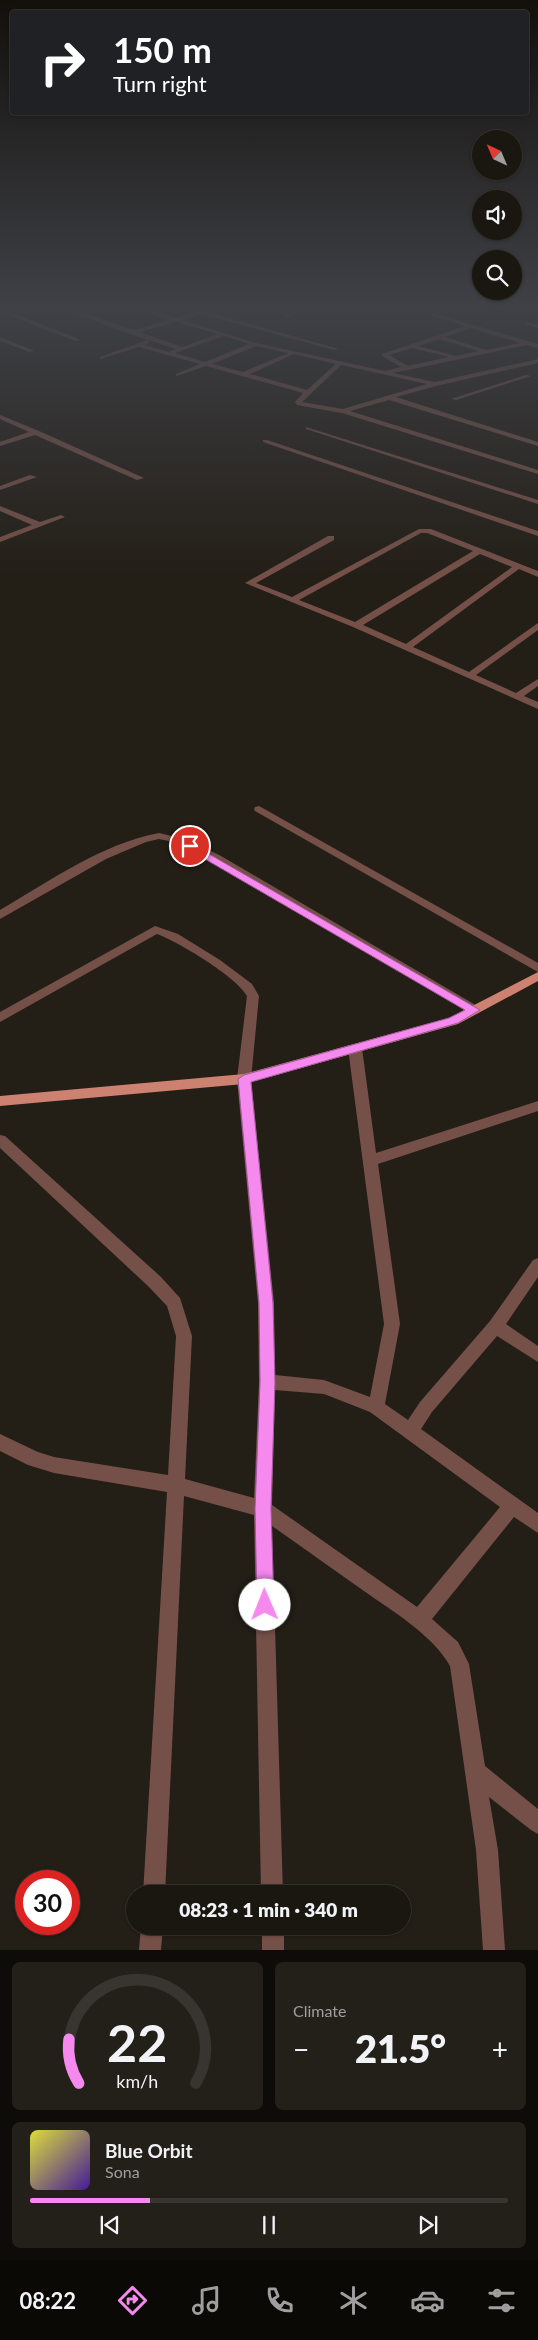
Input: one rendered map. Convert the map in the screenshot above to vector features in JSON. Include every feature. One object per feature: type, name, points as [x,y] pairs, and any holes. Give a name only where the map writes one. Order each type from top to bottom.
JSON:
[{"type":"main road","points":[[0,1101],[244,1079],[453,1020],[538,976]]},
{"type":"street","points":[[304,397],[298,402],[299,404],[343,412],[538,472]]},
{"type":"street","points":[[343,412],[388,397],[538,444]]},
{"type":"street","points":[[454,399],[460,397]]},
{"type":"street","points":[[0,417],[140,478]]},
{"type":"street","points":[[308,428],[538,502]]},
{"type":"street","points":[[0,444],[36,432]]},
{"type":"street","points":[[265,441],[538,534]]},
{"type":"street","points":[[0,488],[32,477]]},
{"type":"street","points":[[0,508],[39,525]]},
{"type":"street","points":[[0,540],[61,517]]},
{"type":"street","points":[[292,600],[414,532],[428,531],[538,574]]},
{"type":"street","points":[[331,538],[249,582],[251,585],[356,626],[538,706]]},
{"type":"street","points":[[356,626],[480,550]]},
{"type":"street","points":[[406,648],[517,567]]},
{"type":"street","points":[[469,676],[538,626]]},
{"type":"street","points":[[516,697],[538,682]]},
{"type":"street","points":[[259,809],[538,968]]},
{"type":"street","points":[[0,915],[118,850],[145,839],[160,836],[176,839],[230,867],[474,1010]]},
{"type":"street","points":[[0,1018],[155,930],[163,930],[236,978],[247,986],[253,996],[244,1079],[266,1303],[267,1382],[263,1509],[272,1885]]},
{"type":"street","points":[[355,1048],[392,1324],[376,1407]]},
{"type":"street","points":[[369,1161],[538,1106]]},
{"type":"street","points":[[0,1140],[156,1282],[174,1303],[184,1336],[154,1885]]},
{"type":"street","points":[[410,1431],[426,1408],[496,1326],[538,1264]]},
{"type":"street","points":[[496,1326],[538,1355]]},
{"type":"street","points":[[267,1382],[324,1387],[376,1407],[538,1524]]},
{"type":"street","points":[[0,1442],[34,1459],[54,1465],[176,1485],[263,1509],[419,1620],[451,1649],[459,1664],[477,1773],[487,1850],[494,1950]]},
{"type":"street","points":[[419,1620],[512,1506]]},
{"type":"street","points":[[477,1773],[538,1824]]},
{"type":"street","points":[[150,1950],[151,1935]]},
{"type":"street","points":[[273,1935],[273,1950]]},
{"type":"route","points":[[190,846],[230,867],[474,1010],[453,1020],[244,1079],[266,1303],[267,1382],[263,1509],[265,1605]]}]
